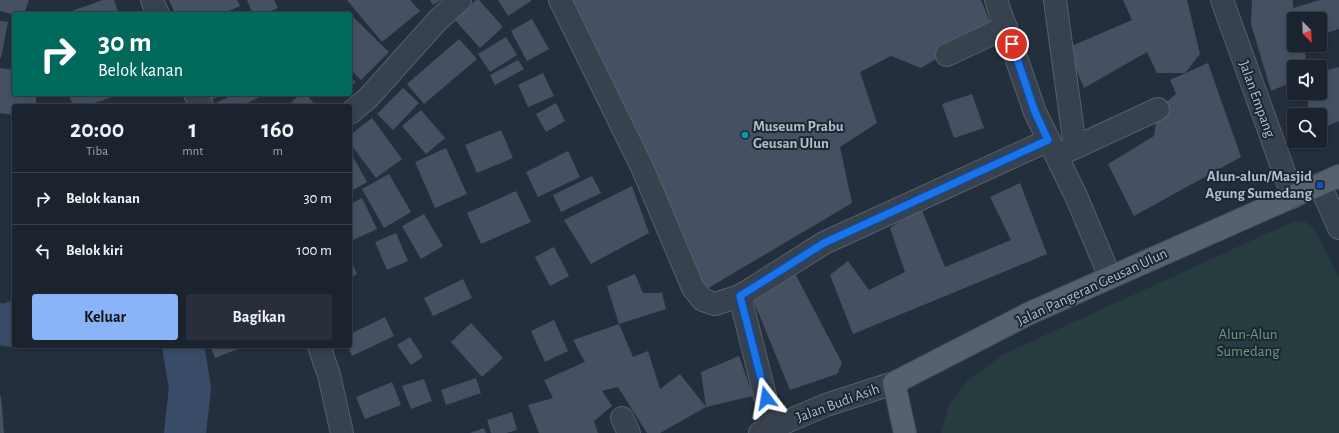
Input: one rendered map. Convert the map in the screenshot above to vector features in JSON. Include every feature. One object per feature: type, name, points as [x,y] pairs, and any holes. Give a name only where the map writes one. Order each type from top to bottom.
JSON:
[{"type":"main road","name":"Jalan Pangeran Geusan Ulun","points":[[894,383],[1030,313],[1330,180]]},
{"type":"main road","points":[[894,383],[905,433]]},
{"type":"street","points":[[152,0],[157,12]]},
{"type":"street","points":[[352,112],[368,98],[438,20],[460,0]]},
{"type":"street","points":[[560,0],[642,166],[693,288],[703,300],[715,304],[740,296],[824,243],[1158,108]]},
{"type":"street","points":[[996,0],[1035,112],[1060,148],[1076,196],[1110,277]]},
{"type":"street","points":[[1055,0],[1060,148]]},
{"type":"street","name":"Jalan Empang","points":[[1222,0],[1293,197]]},
{"type":"street","points":[[947,55],[1006,27]]},
{"type":"street","points":[[1330,180],[1339,228]]},
{"type":"street","points":[[740,296],[766,430]]},
{"type":"street","points":[[320,348],[329,375],[342,433]]},
{"type":"street","name":"Jalan Budi Asih","points":[[766,430],[826,405],[894,383]]},
{"type":"green space","name":"Alun-Alun Sumedang","points":[[1298,221],[1306,222],[1314,228],[1339,277],[1339,433],[941,433],[949,405],[969,379],[1004,354],[1290,223]]},
{"type":"building","points":[[0,0],[29,0],[25,12],[12,12],[12,14],[0,11]]},
{"type":"building","points":[[103,0],[114,0],[118,12],[72,12]]},
{"type":"building","points":[[169,0],[237,0],[240,6],[226,12],[174,12]]},
{"type":"building","points":[[247,0],[274,0],[278,8],[269,12],[252,12]]},
{"type":"building","points":[[347,0],[410,0],[420,11],[382,42]]},
{"type":"building","points":[[430,0],[441,0],[433,5]]},
{"type":"building","points":[[476,0],[479,0],[503,27],[480,48],[454,19]]},
{"type":"building","points":[[498,0],[531,0],[531,1],[508,16]]},
{"type":"building","name":"Museum Prabu Geusan Ulun","points":[[568,0],[981,0],[992,26],[921,68],[891,56],[860,72],[877,123],[840,147],[852,203],[705,290]]},
{"type":"building","points":[[1123,0],[1187,0],[1200,54],[1185,73],[1157,73],[1147,52],[1084,88],[1067,48],[1132,20]]},
{"type":"building","points":[[1252,0],[1293,0],[1293,8],[1320,0],[1339,0],[1339,29],[1327,33],[1327,12],[1287,12],[1287,52],[1305,52],[1306,60],[1287,60],[1287,84],[1271,91],[1251,24]]},
{"type":"building","points":[[352,16],[389,52],[361,80],[352,71]]},
{"type":"building","points":[[532,19],[549,49],[527,61],[511,31]]},
{"type":"building","points":[[0,21],[8,22],[1,58],[0,58]]},
{"type":"building","points":[[506,37],[517,55],[490,72],[478,54]]},
{"type":"building","points":[[459,39],[477,59],[424,104],[407,84]]},
{"type":"building","points":[[518,60],[524,69],[495,85],[490,75]]},
{"type":"building","points":[[1208,63],[1241,157],[1134,216],[1108,164],[1154,136],[1158,109],[1176,94],[1170,80]]},
{"type":"building","points":[[1339,67],[1339,121],[1327,126],[1327,108],[1308,108],[1308,100],[1327,100],[1327,70]]},
{"type":"building","points":[[0,68],[12,70],[12,96],[37,96],[35,104],[12,104],[12,115],[0,113]]},
{"type":"building","points":[[543,73],[554,96],[528,107],[518,85]]},
{"type":"building","points":[[352,79],[356,82],[352,86]]},
{"type":"building","points":[[403,88],[419,103],[393,130],[377,114]]},
{"type":"building","points":[[972,94],[984,128],[954,138],[942,104]]},
{"type":"building","points":[[70,96],[115,96],[92,104],[72,104]]},
{"type":"building","points":[[206,96],[219,96],[209,101]]},
{"type":"building","points":[[230,96],[262,96],[245,104],[214,104]]},
{"type":"building","points":[[299,96],[308,96],[314,104],[289,104]]},
{"type":"building","points":[[556,103],[565,121],[546,132],[536,114]]},
{"type":"building","points":[[421,110],[445,138],[426,154],[402,126]]},
{"type":"building","points":[[372,118],[402,159],[376,178],[352,146],[352,133]]},
{"type":"building","points":[[501,130],[513,158],[477,173],[465,145]]},
{"type":"building","points":[[446,148],[467,194],[435,208],[415,162]]},
{"type":"building","points":[[568,151],[580,177],[538,197],[526,172]]},
{"type":"building","points":[[353,157],[367,182],[352,191]]},
{"type":"building","points":[[389,174],[411,212],[384,228],[362,189]]},
{"type":"building","points":[[592,176],[601,193],[561,212],[553,195]]},
{"type":"building","points":[[1020,183],[1047,254],[853,334],[830,275],[848,261],[869,290],[905,272],[890,228],[921,208],[945,267],[1011,240],[990,197]]},
{"type":"building","points":[[632,186],[649,233],[591,264],[564,220]]},
{"type":"building","points":[[516,191],[531,222],[481,244],[467,213]]},
{"type":"building","points":[[362,198],[377,229],[352,241],[352,203]]},
{"type":"building","points":[[424,214],[443,246],[421,259],[402,226]]},
{"type":"building","points":[[396,233],[408,261],[387,270],[375,242]]},
{"type":"building","points":[[554,247],[569,276],[550,286],[535,257]]},
{"type":"building","points":[[352,263],[357,274],[352,277]]},
{"type":"building","points":[[790,264],[842,363],[837,374],[790,390],[749,290]]},
{"type":"building","points":[[635,274],[643,293],[662,293],[666,309],[619,324],[607,286]]},
{"type":"building","points":[[463,279],[472,298],[433,316],[424,298]]},
{"type":"building","points":[[385,317],[394,336],[352,356],[349,348],[352,348],[352,333]]},
{"type":"building","points":[[554,320],[568,351],[545,362],[531,331]]},
{"type":"building","points":[[471,323],[503,358],[482,377],[451,342]]},
{"type":"building","points":[[619,324],[633,357],[648,351],[660,389],[680,374],[706,407],[660,433],[647,433],[618,387],[602,391],[612,406],[594,421],[598,433],[539,433],[528,405],[553,398],[544,380],[585,362],[573,340]]},
{"type":"building","points":[[410,337],[423,357],[411,365],[397,345]]},
{"type":"building","points":[[211,348],[241,348],[215,358]]},
{"type":"building","points":[[739,356],[753,396],[706,407],[701,372]]},
{"type":"building","points":[[476,378],[481,393],[446,405],[441,390]]},
{"type":"building","points":[[424,379],[432,401],[411,409],[402,386]]},
{"type":"building","points":[[392,382],[401,405],[365,419],[356,397]]},
{"type":"building","points":[[1,396],[4,433],[0,433]]},
{"type":"building","points":[[512,412],[517,430],[506,433],[491,433],[487,420]]},
{"type":"building","points":[[484,428],[486,433],[470,433]]},
{"type":"waterway","points":[[0,324],[12,326]]},
{"type":"waterway","points":[[183,348],[190,388],[185,433]]},
{"type":"place","name":"Museum Prabu Geusan Ulun","points":[[745,135]]},
{"type":"place","name":"Alun-alun/Masjid Agung Sumedang","points":[[1320,185]]},
{"type":"route","points":[[766,398],[740,296],[824,243],[1048,140],[1035,112],[1012,44]]}]
